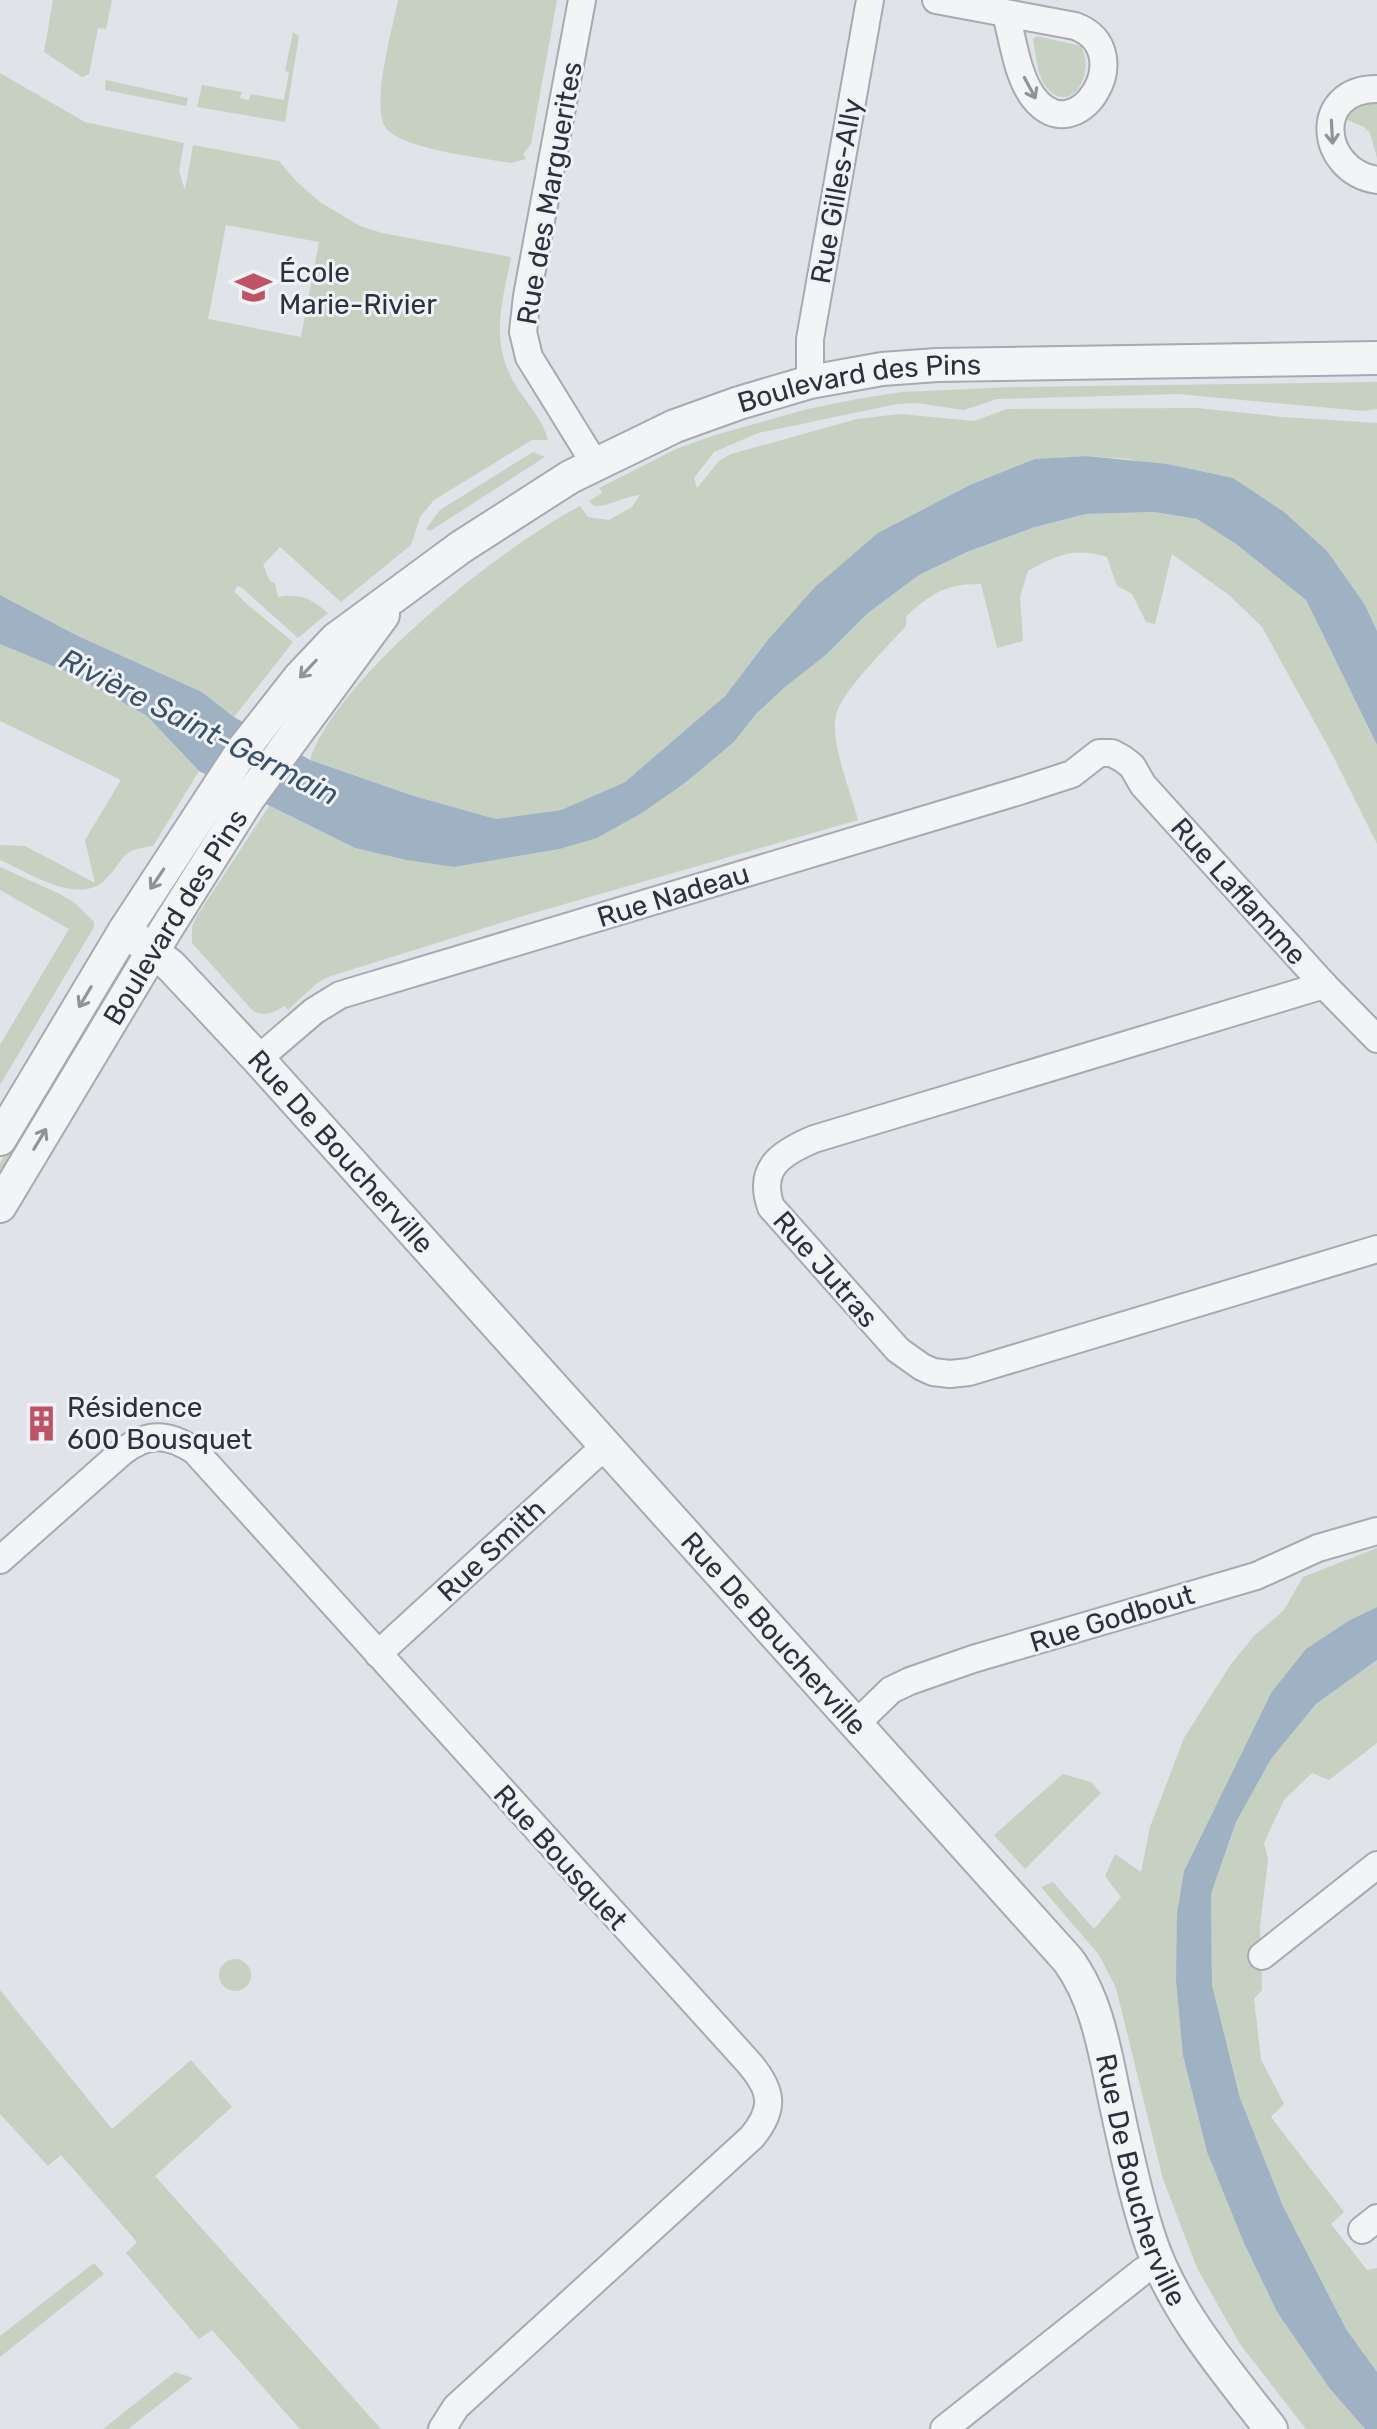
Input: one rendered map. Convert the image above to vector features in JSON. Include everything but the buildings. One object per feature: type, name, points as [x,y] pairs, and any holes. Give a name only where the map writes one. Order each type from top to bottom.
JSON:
[{"type":"street","name":"Rue des Marguerites","points":[[582,0],[523,332],[529,357],[595,464]]},
{"type":"street","name":"Rue Gilles-Ally","points":[[810,382],[810,339],[870,0]]},
{"type":"street","points":[[936,0],[1006,14]]},
{"type":"street","points":[[1377,89],[1363,90],[1345,97],[1330,124],[1333,147],[1346,167],[1363,177],[1377,180]]},
{"type":"street","name":"Boulevard des Pins","points":[[0,1139],[125,930],[268,715],[336,639],[505,517],[595,464],[675,426],[739,403],[810,382],[882,369],[937,365],[1377,358]]},
{"type":"street","name":"Boulevard des Pins","points":[[0,1206],[248,799],[394,598]]},
{"type":"street","name":"Rue Laflamme","points":[[1099,753],[1112,753],[1132,766],[1143,785],[1377,1039]]},
{"type":"street","name":"Rue Nadeau","points":[[258,1059],[314,1011],[340,995],[1023,790],[1072,774],[1099,753]]},
{"type":"street","name":"Rue De Boucherville","points":[[125,930],[171,966],[258,1059],[857,1723],[1078,1974],[1098,2027],[1129,2168],[1160,2262],[1203,2341],[1271,2429]]},
{"type":"street","name":"Rue Jutras","points":[[1324,985],[814,1139],[789,1151],[773,1166],[766,1187],[767,1196],[771,1207],[898,1350],[922,1367],[950,1374],[984,1368],[1377,1249]]},
{"type":"street","name":"Rue Bousquet","points":[[0,1560],[140,1440],[159,1437],[178,1441],[195,1451],[761,2078],[768,2095],[767,2113],[752,2137],[456,2407],[442,2429]]},
{"type":"street","name":"Rue Smith","points":[[378,1654],[605,1446]]},
{"type":"street","name":"Rue Godbout","points":[[857,1723],[891,1690],[910,1681],[973,1659],[1256,1576],[1318,1548],[1377,1531]]},
{"type":"street","points":[[1262,1956],[1377,1865]]},
{"type":"street","points":[[944,2429],[1130,2280],[1160,2262]]},
{"type":"green space","points":[[53,0],[112,0],[106,29],[98,28],[89,74],[82,77],[44,52]]},
{"type":"green space","points":[[398,0],[557,0],[531,144],[523,154],[526,159],[511,163],[444,152],[408,142],[386,128],[380,102],[381,85]]},
{"type":"green space","points":[[293,32],[299,36],[285,122],[197,107],[202,85],[242,92],[240,98],[249,100],[251,94],[284,100],[289,72],[285,71]]},
{"type":"green space","points":[[1036,36],[1081,46],[1085,57],[1083,79],[1072,94],[1065,97],[1056,95],[1047,88],[1039,72],[1033,40]]},
{"type":"green space","name":"École Marie-Rivier","points":[[0,73],[85,122],[184,143],[179,171],[185,190],[193,145],[279,161],[320,202],[360,226],[382,233],[511,257],[500,323],[503,354],[516,386],[539,419],[548,440],[532,440],[434,500],[420,517],[411,545],[341,602],[280,547],[263,565],[270,581],[275,583],[278,597],[305,598],[328,613],[298,638],[238,586],[234,591],[293,642],[234,717],[202,692],[78,636],[0,595]],"holes":[[[226,225],[319,242],[301,337],[208,319]]]},
{"type":"green space","points":[[106,80],[188,98],[186,106],[105,90]]},
{"type":"green space","points":[[1377,100],[1377,158],[1370,133],[1345,119],[1352,107]]},
{"type":"green space","points":[[1377,382],[1377,409],[1363,411],[1178,394],[997,399],[964,410],[916,403],[897,404],[758,433],[714,452],[694,478],[697,488],[719,461],[731,454],[857,419],[900,414],[974,421],[1007,409],[1197,408],[1377,423],[1377,631],[1365,605],[1233,478],[1129,459],[1086,456],[1035,459],[767,641],[725,696],[625,782],[561,810],[496,819],[414,796],[310,760],[326,727],[352,691],[426,617],[468,582],[547,525],[580,506],[588,517],[609,520],[632,507],[640,495],[600,506],[594,506],[589,501],[602,493],[599,488],[676,449],[715,435],[808,409],[902,392],[1014,387]]},
{"type":"green space","points":[[533,452],[545,457],[430,531],[426,529],[440,510]]},
{"type":"green space","points":[[1154,512],[1197,519],[1236,544],[1306,600],[1377,745],[1377,844],[1330,750],[1262,627],[1229,595],[1172,554],[1155,624],[1146,622],[1132,594],[1117,586],[1107,557],[1075,553],[1057,557],[1028,571],[1020,597],[1023,641],[997,648],[981,584],[948,588],[923,602],[906,617],[906,626],[856,682],[836,715],[838,753],[858,820],[523,916],[328,977],[288,1010],[284,1006],[268,1014],[252,1010],[192,943],[192,927],[197,916],[269,806],[355,848],[454,867],[560,849],[597,838],[642,813],[685,783],[734,742],[756,714],[826,655],[868,613],[919,575],[967,552],[1035,527],[1086,514]]},
{"type":"green space","points":[[0,644],[72,674],[147,716],[199,771],[153,846],[128,853],[105,880],[94,887],[81,890],[53,884],[0,860],[0,845],[25,846],[95,883],[85,840],[121,780],[0,721]]},
{"type":"green space","points":[[0,867],[75,903],[94,922],[94,927],[0,1085],[0,1045],[69,929],[0,890]]},
{"type":"green space","points":[[116,973],[123,976],[0,1183],[0,1163]]},
{"type":"green space","points":[[1377,1548],[1377,1607],[1350,1620],[1271,1693],[1184,1871],[1183,2057],[1207,2152],[1243,2241],[1277,2312],[1330,2389],[1365,2429],[1306,2429],[1240,2344],[1197,2268],[1163,2179],[1116,1988],[1099,1955],[1041,1887],[1053,1882],[1094,1929],[1121,1897],[1105,1876],[1115,1854],[1141,1872],[1150,1827],[1184,1738],[1231,1664],[1254,1636],[1284,1610],[1303,1577]]},
{"type":"green space","points":[[1377,1660],[1377,1743],[1329,1780],[1312,1773],[1284,1800],[1264,1843],[1268,1860],[1260,1926],[1262,1990],[1254,1999],[1261,2059],[1284,2104],[1271,2117],[1344,2212],[1331,2224],[1367,2270],[1377,2268],[1377,2372],[1346,2329],[1283,2206],[1240,2098],[1212,1985],[1211,1894],[1236,1822],[1271,1759],[1316,1704]]},
{"type":"green space","points":[[1063,1774],[1091,1782],[1101,1793],[1025,1869],[994,1835]]},
{"type":"green space","points":[[235,1959],[246,1964],[251,1975],[246,1986],[235,1991],[224,1986],[219,1975],[224,1964]]},
{"type":"green space","points":[[0,1990],[112,2129],[191,2060],[232,2107],[155,2176],[381,2429],[300,2429],[212,2330],[199,2339],[126,2253],[137,2242],[61,2155],[48,2166],[0,2114]]},
{"type":"green space","points":[[94,2263],[104,2274],[0,2357],[0,2336]]},
{"type":"green space","points":[[175,2372],[193,2378],[128,2429],[103,2429]]},
{"type":"water","name":"Rivière Saint-Germain","points":[[1086,456],[1168,464],[1233,478],[1284,512],[1327,551],[1365,605],[1377,631],[1377,745],[1306,600],[1236,544],[1197,519],[1154,512],[1086,514],[1035,527],[967,552],[919,575],[868,613],[826,655],[785,687],[756,714],[734,742],[685,783],[642,813],[597,838],[560,849],[454,867],[355,848],[199,771],[147,716],[72,674],[0,644],[0,595],[78,636],[202,692],[234,717],[310,760],[414,796],[496,819],[561,810],[625,782],[725,696],[767,641],[815,587],[878,533],[970,485],[1035,459]]},
{"type":"water","points":[[1377,1607],[1377,1660],[1316,1704],[1271,1759],[1236,1822],[1211,1894],[1212,1985],[1240,2098],[1283,2206],[1346,2329],[1377,2372],[1377,2429],[1365,2429],[1330,2389],[1277,2312],[1243,2241],[1207,2152],[1183,2056],[1176,1980],[1177,1914],[1184,1871],[1271,1693],[1306,1649],[1350,1620]]},
{"type":"place","name":"École Marie-Rivier","points":[[253,288]]},
{"type":"place","name":"Résidence 600 Bousquet","points":[[41,1423]]}]
